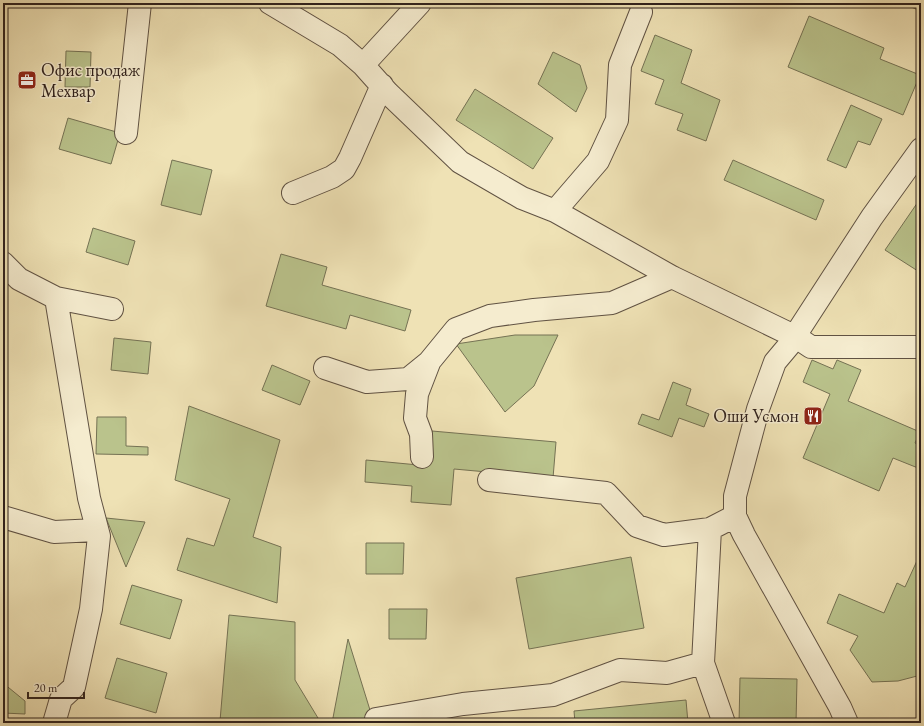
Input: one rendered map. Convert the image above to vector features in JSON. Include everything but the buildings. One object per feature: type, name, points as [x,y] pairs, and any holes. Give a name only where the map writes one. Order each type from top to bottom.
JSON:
[{"type":"street","points":[[126,133],[140,3]]},
{"type":"street","points":[[270,3],[340,45],[460,162],[522,198],[555,211],[672,277],[796,337],[811,347],[921,347]]},
{"type":"street","points":[[363,66],[420,3]]},
{"type":"street","points":[[555,211],[598,161],[617,120],[620,65],[641,12]]},
{"type":"street","points":[[293,193],[332,177],[344,169],[382,85]]},
{"type":"street","points":[[847,723],[840,707],[744,535],[736,516],[735,496],[761,402],[775,362],[796,337],[800,328],[872,218],[921,148]]},
{"type":"street","points":[[3,263],[18,280],[56,298],[112,310]]},
{"type":"street","points":[[324,368],[367,382],[408,379],[429,362],[456,329],[490,316],[534,310],[612,303],[672,277]]},
{"type":"street","points":[[54,723],[61,699],[74,687],[77,675],[91,609],[99,536],[89,498],[56,298]]},
{"type":"street","points":[[422,457],[421,434],[415,418],[417,394],[429,362]]},
{"type":"street","points":[[489,480],[606,493],[637,526],[664,535],[710,529],[736,516]]},
{"type":"street","points":[[3,517],[54,532],[97,530]]},
{"type":"street","points":[[710,529],[703,663],[724,723]]},
{"type":"street","points":[[376,719],[463,704],[553,695],[620,670],[667,673],[703,663]]},
{"type":"green space","points":[[901,3],[921,3],[921,11]]},
{"type":"green space","points":[[809,16],[884,48],[880,59],[920,75],[903,115],[788,67]]},
{"type":"green space","points":[[655,35],[692,50],[681,83],[720,100],[706,141],[677,130],[683,114],[655,104],[664,80],[641,71]]},
{"type":"green space","points":[[66,51],[91,52],[90,87],[65,87]]},
{"type":"green space","points":[[553,52],[580,65],[587,88],[576,112],[538,84]]},
{"type":"green space","points":[[475,89],[553,138],[533,169],[456,120]]},
{"type":"green space","points":[[851,105],[882,119],[870,145],[858,141],[846,168],[827,160]]},
{"type":"green space","points":[[68,118],[120,133],[111,164],[59,149]]},
{"type":"green space","points":[[172,160],[212,170],[201,215],[161,205]]},
{"type":"green space","points":[[733,160],[824,200],[816,220],[724,180]]},
{"type":"green space","points":[[921,199],[921,273],[885,250]]},
{"type":"green space","points":[[93,228],[135,241],[128,265],[86,252]]},
{"type":"green space","points":[[281,254],[327,267],[322,285],[411,310],[405,331],[350,315],[346,329],[266,306]]},
{"type":"green space","points":[[515,335],[558,335],[534,386],[505,412],[456,344]]},
{"type":"green space","points":[[114,338],[151,342],[148,374],[111,370]]},
{"type":"green space","points":[[812,360],[833,369],[837,360],[861,370],[848,401],[920,432],[915,443],[921,446],[921,461],[918,468],[893,458],[879,491],[803,458],[830,394],[803,382]]},
{"type":"green space","points":[[272,365],[310,381],[300,405],[262,390]]},
{"type":"green space","points":[[673,382],[691,389],[686,405],[709,414],[704,427],[679,418],[672,437],[638,424],[642,414],[659,420]]},
{"type":"green space","points":[[189,406],[280,440],[253,537],[281,547],[277,603],[177,570],[187,538],[214,546],[230,499],[175,480]]},
{"type":"green space","points":[[97,417],[126,417],[126,446],[148,447],[148,455],[96,454]]},
{"type":"green space","points":[[432,431],[556,442],[553,478],[454,469],[451,505],[411,502],[412,486],[365,482],[366,460],[429,466]]},
{"type":"green space","points":[[106,518],[145,522],[126,567]]},
{"type":"green space","points":[[366,543],[404,543],[403,574],[366,574]]},
{"type":"green space","points":[[921,552],[921,675],[898,681],[872,682],[850,650],[858,636],[827,623],[839,594],[884,613],[897,583],[905,587]]},
{"type":"green space","points":[[631,557],[644,628],[529,649],[516,578]]},
{"type":"green space","points":[[132,585],[182,600],[170,639],[120,624]]},
{"type":"green space","points":[[389,609],[427,609],[426,639],[389,639]]},
{"type":"green space","points":[[229,615],[295,622],[295,680],[321,723],[238,723],[220,721]]},
{"type":"green space","points":[[348,639],[374,723],[332,723]]},
{"type":"green space","points":[[117,658],[167,673],[156,713],[105,698]]},
{"type":"green space","points":[[740,678],[797,679],[796,723],[739,723]]},
{"type":"green space","points":[[3,683],[25,701],[25,714],[3,713]]},
{"type":"green space","points":[[686,700],[688,723],[575,723],[574,711]]},
{"type":"place","name":"Офис продаж Мехвар","points":[[27,80]]},
{"type":"place","name":"Оши Усмон","points":[[813,416]]}]
